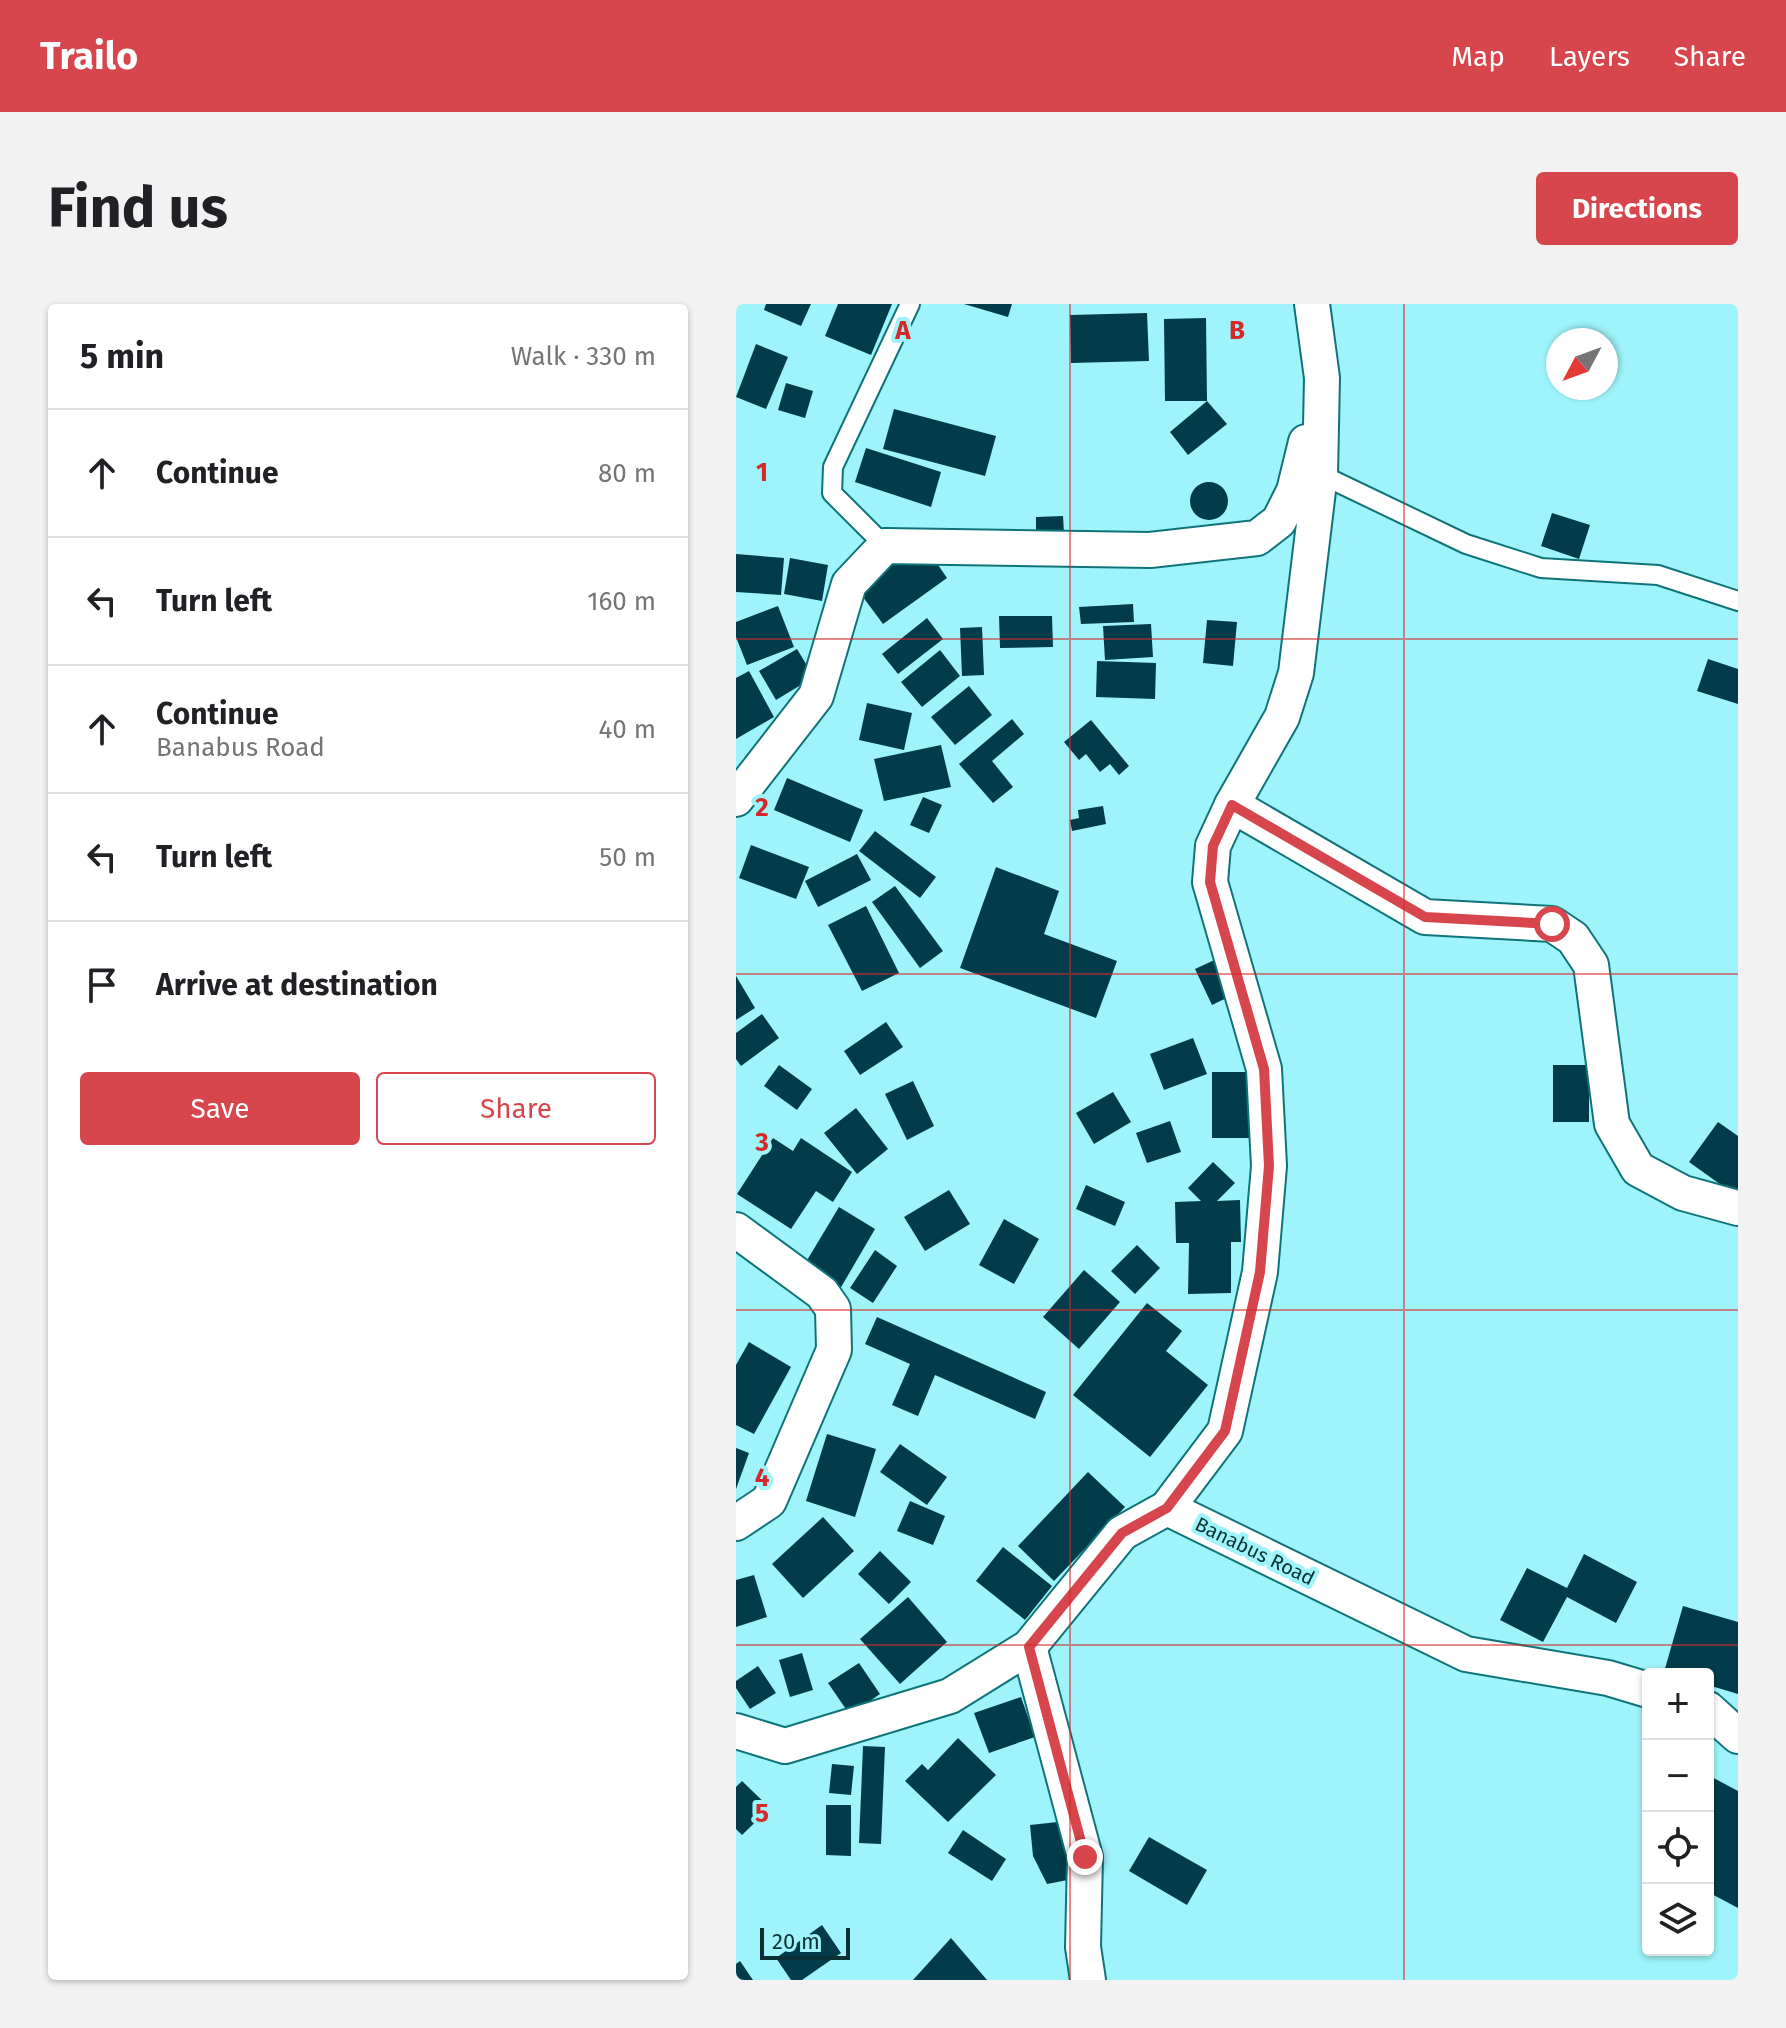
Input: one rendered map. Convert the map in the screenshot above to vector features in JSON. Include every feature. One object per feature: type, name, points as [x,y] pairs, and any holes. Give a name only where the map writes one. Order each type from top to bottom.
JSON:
[{"type":"street","points":[[736,1731],[785,1746],[950,1696],[1029,1647],[1122,1533],[1167,1508],[1225,1431],[1260,1272],[1269,1166],[1264,1069],[1210,882],[1213,846],[1232,805],[1282,717],[1296,673],[1320,474],[1322,378],[1312,304]]},
{"type":"street","points":[[736,799],[816,696],[849,584],[885,546],[1150,550],[1257,538],[1279,521],[1294,491],[1322,378]]},
{"type":"street","points":[[1232,805],[1425,917],[1552,924],[1573,938],[1591,965],[1612,1124],[1638,1169],[1683,1193],[1738,1208]]},
{"type":"street","points":[[736,1230],[822,1293],[833,1309],[834,1350],[769,1501],[736,1523]]},
{"type":"street","name":"Banabus Road","points":[[1167,1508],[1466,1654],[1608,1678],[1642,1688]]},
{"type":"street","points":[[1029,1647],[1085,1857],[1083,1947],[1088,1980]]},
{"type":"street","points":[[1714,1714],[1738,1736]]},
{"type":"lane","points":[[885,546],[832,493],[833,467],[910,304]]},
{"type":"lane","points":[[1320,474],[1466,544],[1541,568],[1658,575],[1738,601]]},
{"type":"building","points":[[766,304],[811,304],[801,326],[764,310]]},
{"type":"building","points":[[838,304],[892,304],[871,355],[825,336]]},
{"type":"building","points":[[964,304],[1012,304],[1008,317]]},
{"type":"building","points":[[1147,313],[1149,361],[1071,363],[1070,315]]},
{"type":"building","points":[[1206,318],[1207,401],[1165,401],[1164,319]]},
{"type":"building","points":[[756,344],[788,357],[766,409],[736,397]]},
{"type":"building","points":[[786,383],[813,391],[805,418],[778,410]]},
{"type":"building","points":[[1207,401],[1227,424],[1188,455],[1170,432]]},
{"type":"building","points":[[894,409],[996,436],[985,476],[883,449]]},
{"type":"building","points":[[866,448],[941,472],[931,507],[855,482]]},
{"type":"building","points":[[1209,482],[1223,487],[1228,501],[1223,515],[1209,520],[1195,515],[1190,501],[1195,487]]},
{"type":"building","points":[[1552,513],[1590,525],[1579,559],[1541,546]]},
{"type":"building","points":[[1063,516],[1064,533],[1036,533],[1036,517]]},
{"type":"building","points":[[736,554],[784,558],[781,595],[736,592]]},
{"type":"building","points":[[790,558],[828,565],[822,601],[784,594]]},
{"type":"building","points":[[896,558],[934,559],[947,578],[883,624],[857,589]]},
{"type":"building","points":[[1133,604],[1134,622],[1081,624],[1079,607]]},
{"type":"building","points":[[778,606],[794,647],[747,665],[736,637],[736,622]]},
{"type":"building","points":[[999,616],[1052,616],[1053,647],[1000,648]]},
{"type":"building","points":[[927,618],[943,639],[898,674],[882,654]]},
{"type":"building","points":[[1207,620],[1237,622],[1233,666],[1203,663]]},
{"type":"building","points":[[1151,624],[1153,657],[1105,660],[1103,626]]},
{"type":"building","points":[[982,627],[984,675],[962,676],[960,628]]},
{"type":"building","points":[[797,649],[814,677],[776,700],[759,671]]},
{"type":"building","points":[[940,650],[960,676],[922,707],[901,682]]},
{"type":"building","points":[[1708,659],[1738,669],[1738,704],[1697,691]]},
{"type":"building","points":[[1097,661],[1156,663],[1155,699],[1096,697]]},
{"type":"building","points":[[749,671],[774,717],[736,739],[736,678]]},
{"type":"building","points":[[969,686],[992,715],[955,745],[931,717]]},
{"type":"building","points":[[867,703],[912,713],[904,750],[859,740]]},
{"type":"building","points":[[1012,719],[1024,734],[992,761],[1013,787],[993,803],[959,764]]},
{"type":"building","points":[[1091,720],[1129,766],[1119,775],[1110,764],[1100,772],[1086,754],[1079,760],[1064,742]]},
{"type":"building","points":[[941,745],[951,787],[884,801],[874,759]]},
{"type":"building","points":[[787,778],[863,810],[850,842],[774,810]]},
{"type":"building","points":[[923,797],[942,805],[929,833],[910,825]]},
{"type":"building","points":[[1103,806],[1106,824],[1072,831],[1070,820],[1079,818],[1078,810]]},
{"type":"building","points":[[875,831],[936,877],[920,898],[859,851]]},
{"type":"building","points":[[751,845],[809,867],[796,899],[739,878]]},
{"type":"building","points":[[857,854],[871,880],[818,907],[805,881]]},
{"type":"building","points":[[996,867],[1059,891],[1044,934],[1117,961],[1096,1018],[960,968]]},
{"type":"building","points":[[895,886],[943,951],[920,968],[872,902]]},
{"type":"building","points":[[866,906],[899,973],[862,991],[828,925]]},
{"type":"building","points":[[1221,957],[1237,993],[1212,1005],[1195,969]]},
{"type":"building","points":[[736,976],[755,1008],[736,1020]]},
{"type":"building","points":[[762,1014],[779,1038],[741,1066],[736,1059],[736,1033]]},
{"type":"building","points":[[886,1022],[903,1047],[860,1075],[844,1051]]},
{"type":"building","points":[[1193,1038],[1207,1074],[1164,1090],[1150,1054]]},
{"type":"building","points":[[779,1065],[812,1089],[797,1110],[764,1086]]},
{"type":"building","points":[[1553,1065],[1589,1065],[1589,1122],[1553,1122]]},
{"type":"building","points":[[1212,1072],[1251,1072],[1252,1138],[1212,1138]]},
{"type":"building","points":[[913,1081],[934,1126],[907,1140],[885,1094]]},
{"type":"building","points":[[1113,1092],[1131,1122],[1094,1144],[1076,1113]]},
{"type":"building","points":[[856,1108],[888,1149],[857,1174],[824,1133]]},
{"type":"building","points":[[1170,1121],[1181,1152],[1147,1163],[1136,1133]]},
{"type":"building","points":[[1718,1122],[1738,1136],[1738,1197],[1689,1162]]},
{"type":"building","points":[[773,1138],[793,1151],[801,1138],[852,1172],[833,1202],[816,1191],[791,1229],[737,1194]]},
{"type":"building","points":[[1213,1162],[1235,1183],[1217,1201],[1240,1200],[1241,1242],[1231,1242],[1231,1293],[1188,1294],[1189,1243],[1176,1243],[1175,1202],[1201,1201],[1188,1188]]},
{"type":"building","points":[[1086,1185],[1125,1202],[1115,1226],[1076,1209]]},
{"type":"building","points":[[949,1190],[970,1224],[925,1251],[904,1217]]},
{"type":"building","points":[[839,1207],[875,1229],[840,1289],[803,1267]]},
{"type":"building","points":[[1004,1219],[1039,1239],[1014,1284],[979,1265]]},
{"type":"building","points":[[1137,1245],[1160,1268],[1135,1294],[1111,1271]]},
{"type":"building","points":[[875,1250],[897,1266],[873,1303],[850,1288]]},
{"type":"building","points":[[1084,1270],[1120,1302],[1079,1349],[1043,1317]]},
{"type":"building","points":[[1147,1303],[1182,1331],[1166,1351],[1208,1385],[1150,1457],[1073,1395]]},
{"type":"building","points":[[877,1317],[1046,1392],[1035,1419],[935,1375],[918,1416],[892,1405],[910,1364],[865,1344]]},
{"type":"building","points":[[749,1342],[791,1367],[754,1434],[736,1425],[736,1365]]},
{"type":"building","points":[[827,1434],[876,1449],[855,1517],[806,1501]]},
{"type":"building","points":[[900,1444],[947,1477],[927,1505],[880,1472]]},
{"type":"building","points":[[736,1448],[749,1453],[736,1489]]},
{"type":"building","points":[[1088,1472],[1125,1507],[1054,1581],[1018,1546]]},
{"type":"building","points":[[910,1501],[945,1516],[933,1545],[897,1531]]},
{"type":"building","points":[[823,1517],[854,1551],[803,1598],[772,1564]]},
{"type":"building","points":[[1003,1547],[1052,1586],[1025,1620],[976,1581]]},
{"type":"building","points":[[880,1551],[911,1582],[889,1604],[858,1574]]},
{"type":"building","points":[[1584,1554],[1637,1582],[1616,1623],[1567,1597],[1543,1642],[1500,1620],[1527,1568],[1567,1588]]},
{"type":"building","points":[[754,1575],[767,1617],[736,1627],[736,1580]]},
{"type":"building","points":[[908,1597],[947,1642],[900,1684],[860,1639]]},
{"type":"building","points":[[1683,1606],[1738,1622],[1738,1694],[1714,1687],[1714,1668],[1665,1668]]},
{"type":"building","points":[[802,1653],[813,1690],[790,1697],[779,1660]]},
{"type":"building","points":[[859,1663],[880,1694],[850,1715],[828,1683]]},
{"type":"building","points":[[758,1666],[776,1693],[750,1709],[736,1688],[736,1681]]},
{"type":"building","points":[[1021,1697],[1035,1737],[989,1753],[974,1713]]},
{"type":"building","points":[[958,1738],[996,1775],[948,1822],[905,1781],[922,1764],[928,1770]]},
{"type":"building","points":[[863,1746],[885,1747],[881,1844],[859,1843]]},
{"type":"building","points":[[832,1764],[854,1766],[851,1795],[829,1793]]},
{"type":"building","points":[[1714,1778],[1738,1791],[1738,1908],[1714,1895]]},
{"type":"building","points":[[742,1781],[770,1808],[742,1835],[736,1829],[736,1787]]},
{"type":"building","points":[[826,1805],[851,1805],[851,1856],[826,1855]]},
{"type":"building","points":[[1067,1821],[1078,1878],[1047,1884],[1033,1856],[1030,1825]]},
{"type":"building","points":[[963,1830],[1006,1859],[992,1881],[948,1853]]},
{"type":"building","points":[[1149,1837],[1207,1870],[1187,1905],[1129,1871]]},
{"type":"building","points":[[822,1925],[841,1953],[802,1980],[791,1980],[776,1958]]},
{"type":"building","points":[[951,1938],[987,1980],[913,1980]]},
{"type":"building","points":[[740,1961],[753,1980],[736,1980],[736,1964]]},
{"type":"route","points":[[1085,1857],[1029,1647],[1122,1533],[1167,1508],[1225,1431],[1260,1272],[1269,1166],[1264,1069],[1210,882],[1213,846],[1232,805],[1425,917],[1552,924]]}]
